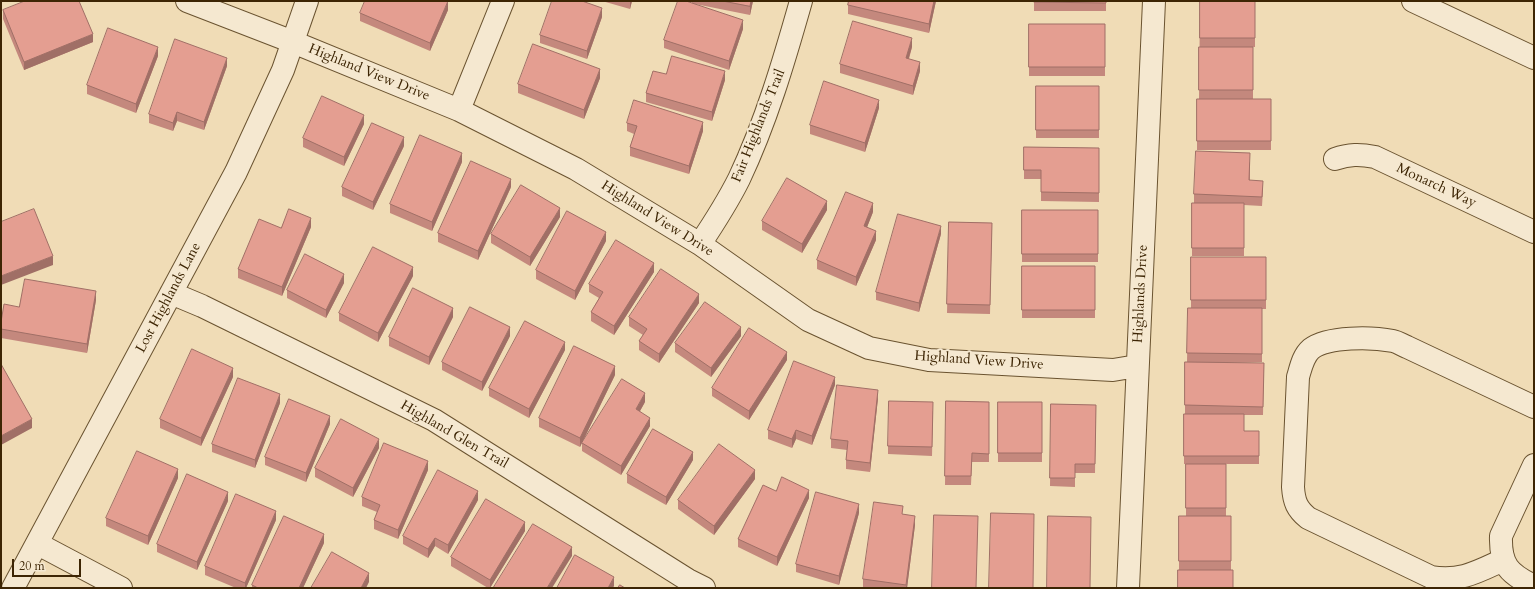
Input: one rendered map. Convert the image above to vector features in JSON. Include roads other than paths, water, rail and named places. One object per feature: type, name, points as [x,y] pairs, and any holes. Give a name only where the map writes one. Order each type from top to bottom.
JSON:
[{"type":"street","name":"Highland View Drive","points":[[187,1],[293,42],[459,110],[576,169],[700,244],[808,320],[868,348],[929,360],[1113,370],[1137,366]]},
{"type":"street","name":"Lost Highlands Lane","points":[[13,588],[38,544],[236,172],[283,70],[307,1]]},
{"type":"street","points":[[459,110],[503,1]]},
{"type":"street","name":"Fair Highlands Trail","points":[[700,244],[739,179],[784,64],[802,1]]},
{"type":"street","name":"Highlands Drive","points":[[1128,588],[1154,1]]},
{"type":"street","points":[[1413,1],[1534,58]]},
{"type":"street","name":"Monarch Way","points":[[1335,159],[1348,155],[1361,154],[1375,157],[1534,232]]},
{"type":"street","name":"Highland Glen Trail","points":[[171,293],[202,306],[434,420],[688,580],[704,588]]},
{"type":"street","points":[[1503,560],[1473,575],[1462,578],[1442,579],[1431,577],[1308,518],[1300,511],[1296,504],[1293,487],[1298,377],[1303,360],[1310,350],[1324,342],[1340,339],[1394,341],[1534,408]]},
{"type":"street","points":[[1534,465],[1501,536],[1503,560],[1510,571],[1519,579],[1534,586]]},
{"type":"street","points":[[38,544],[121,588]]}]
